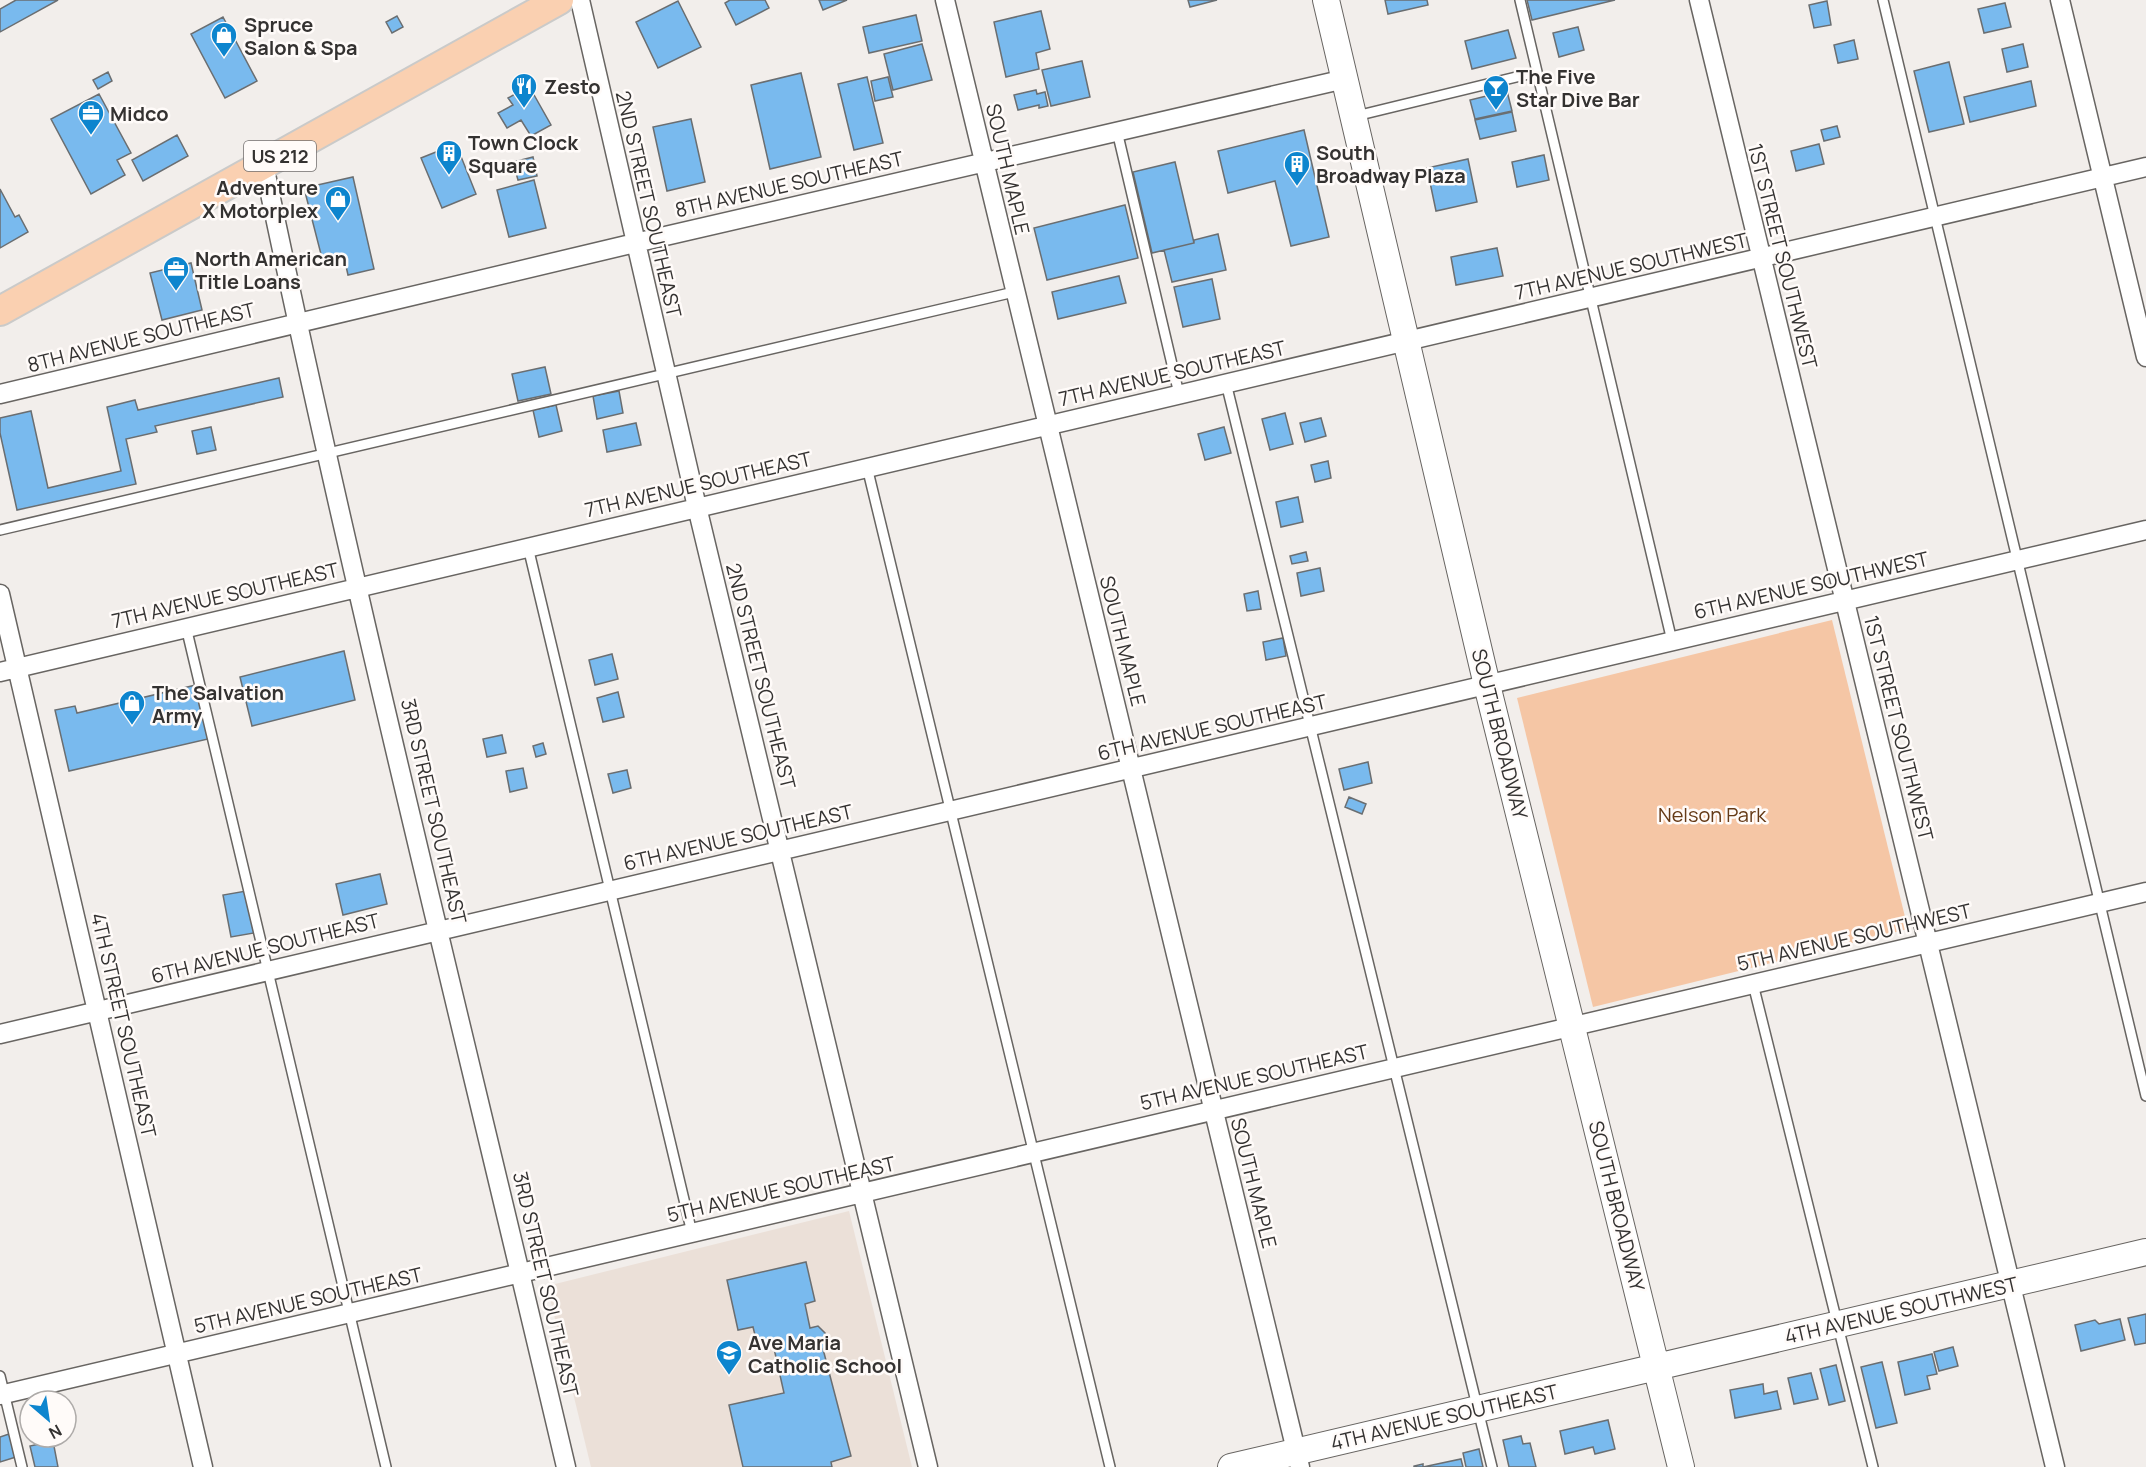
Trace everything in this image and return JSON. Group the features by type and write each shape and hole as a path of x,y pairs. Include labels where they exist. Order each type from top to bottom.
{"main road":[{"name":"US 212","path":"0,310 559,0"}],"street":[{"name":"2ND STREET SOUTHEAST","path":"580,0 697,507 928,1467"},
{"name":"SOUTH MAPLE","path":"945,0 1046,425 1299,1459"},
{"name":"SOUTH BROADWAY","path":"1326,0 1487,685 1681,1467"},
{"name":"1ST STREET SOUTHWEST","path":"1699,0 2055,1467"},
{"path":"2060,0 2145,351"},
{"name":"8TH AVENUE SOUTHEAST","path":"0,394 983,161 1345,80"},
{"name":"3RD STREET SOUTHEAST","path":"264,165 357,587 566,1467"},
{"name":"7TH AVENUE SOUTHWEST","path":"1407,341 2146,167"},
{"name":"7TH AVENUE SOUTHEAST","path":"9,670 1407,341"},
{"name":"6TH AVENUE SOUTHWEST","path":"1487,685 2146,530"},
{"name":"4TH STREET SOUTHEAST","path":"0,594 9,670 98,1012 203,1467"},
{"name":"6TH AVENUE SOUTHEAST","path":"0,1034 1487,685"},
{"name":"5TH AVENUE SOUTHWEST","path":"1573,1027 2146,892"},
{"name":"5TH AVENUE SOUTHEAST","path":"1,1388 176,1354 861,1194 1212,1109 1573,1027"},
{"name":"4TH AVENUE SOUTHWEST","path":"1657,1367 2146,1252"},
{"name":"4TH AVENUE SOUTHEAST","path":"1231,1467 1299,1459 1478,1409 1657,1367"}],"lane":[{"path":"1520,0 1672,641"},
{"path":"1882,0 2146,1096"},
{"path":"1353,117 1537,72"},
{"path":"1116,131 1179,394"},
{"path":"0,530 1014,292"},
{"path":"1226,384 1492,1467"},
{"path":"867,467 1110,1467"},
{"path":"528,547 692,1233"},
{"path":"186,627 386,1467"},
{"path":"1753,984 1873,1467"},
{"path":"1,1388 22,1467"}],"shaded area":[{"name":"Ave Maria Catholic School","path":"849,1211 912,1467 591,1467 547,1286"}],"green space":[{"name":"Nelson Park","path":"1832,620 1908,929 1593,1007 1517,698"}],"building":[{"path":"16,0 58,0 0,32 0,9"},
{"path":"730,0 765,0 769,8 736,25 725,3"},
{"path":"819,0 847,0 823,10"},
{"path":"1188,0 1217,0 1190,7"},
{"path":"1385,0 1427,0 1428,5 1388,14"},
{"path":"1527,0 1615,0 1532,20"},
{"path":"678,1 701,47 658,68 636,22"},
{"path":"1827,1 1831,25 1814,28 1809,5"},
{"path":"2005,3 2011,27 1984,33 1978,9"},
{"path":"1041,11 1050,49 1036,53 1039,69 1006,77 994,22"},
{"path":"916,15 922,41 869,53 863,27"},
{"path":"397,16 403,27 392,33 386,22"},
{"name":"Spruce Salon & Spa","path":"223,17 257,81 225,98 191,34"},
{"path":"1578,27 1584,50 1559,57 1553,33"},
{"path":"1508,30 1516,58 1472,69 1465,41"},
{"path":"1854,40 1858,59 1838,63 1834,45"},
{"path":"922,44 932,80 893,90 884,54"},
{"path":"2023,44 2028,67 2007,72 2002,49"},
{"path":"1082,61 1090,97 1051,106 1042,70"},
{"path":"1949,62 1964,124 1929,132 1914,71"},
{"path":"108,72 112,81 98,89 93,80"},
{"path":"801,73 821,157 770,169 751,85"},
{"path":"867,77 883,143 854,150 838,84"},
{"path":"888,77 893,97 875,101 871,81"},
{"path":"2031,81 2036,106 1970,122 1964,97"},
{"name":"Zesto","path":"529,86 551,125 531,136 521,120 507,128 498,113 513,105 508,98"},
{"path":"1036,90 1037,94 1045,92 1048,106 1039,108 1039,105 1018,110 1014,95"},
{"path":"1507,91 1512,111 1475,119 1470,100"},
{"name":"Midco","path":"99,94 131,153 117,160 125,175 91,194 51,119"},
{"path":"1512,112 1516,131 1480,139 1475,120"},
{"path":"691,119 705,182 667,191 653,127"},
{"path":"1837,126 1840,137 1824,141 1821,130"},
{"name":"South Broadway Plaza","path":"1304,130 1329,237 1291,246 1275,181 1228,193 1218,151"},
{"path":"177,135 188,156 143,181 132,160"},
{"name":"Town Clock Square","path":"456,144 476,194 442,208 421,158"},
{"path":"1819,144 1824,164 1796,171 1791,151"},
{"path":"1544,155 1549,180 1517,187 1512,162"},
{"path":"533,157 537,176 518,180 513,162"},
{"path":"1468,159 1477,202 1436,211 1427,168"},
{"path":"1175,162 1194,243 1152,253 1133,172"},
{"name":"Adventure X Motorplex","path":"353,177 374,269 348,275 344,257 323,262 304,188"},
{"path":"534,180 546,228 509,237 497,190"},
{"path":"0,189 15,217 19,215 28,232 0,248"},
{"path":"1125,205 1138,258 1047,280 1034,228"},
{"path":"1218,234 1226,270 1172,282 1164,250 1194,243 1194,240"},
{"path":"1497,248 1503,276 1456,285 1451,257"},
{"name":"North American Title Loans","path":"191,263 202,310 162,320 150,273"},
{"path":"1119,276 1126,303 1058,319 1052,292"},
{"path":"1212,279 1220,319 1183,327 1174,287"},
{"path":"545,367 551,394 518,401 512,374"},
{"path":"279,378 283,397 155,426 157,432 126,439 136,484 17,510 0,433 0,418 31,411 48,488 121,471 107,407 135,400 138,410"},
{"path":"619,391 623,413 597,419 593,396"},
{"path":"556,405 562,431 539,437 533,410"},
{"path":"1285,413 1293,444 1270,450 1262,419"},
{"path":"1321,418 1326,436 1305,442 1300,423"},
{"path":"636,423 641,445 607,452 603,430"},
{"path":"211,427 216,450 197,454 192,431"},
{"path":"1224,427 1231,453 1205,460 1198,434"},
{"path":"1328,461 1331,478 1315,482 1311,465"},
{"path":"1298,497 1303,522 1281,527 1276,502"},
{"path":"1306,552 1308,561 1292,564 1290,556"},
{"path":"1320,568 1324,591 1301,596 1297,573"},
{"path":"1258,591 1261,609 1247,611 1244,594"},
{"path":"1283,638 1286,656 1266,660 1263,642"},
{"path":"344,651 355,700 252,726 240,677"},
{"path":"612,654 618,679 595,685 589,660"},
{"name":"The Salvation Army","path":"196,685 208,739 69,771 55,710 75,706 77,713"},
{"path":"618,692 624,717 603,722 597,698"},
{"path":"502,735 506,753 487,757 483,739"},
{"path":"543,743 546,754 536,757 533,746"},
{"path":"1368,762 1372,783 1344,790 1339,769"},
{"path":"523,768 527,788 510,792 506,771"},
{"path":"627,770 631,788 613,793 608,774"},
{"path":"1349,797 1366,804 1362,814 1345,807"},
{"path":"380,874 387,904 343,915 336,884"},
{"path":"246,891 254,933 231,937 223,895"},
{"path":"806,1262 815,1301 805,1304 810,1328 818,1326 825,1333 828,1341 823,1349 851,1456 831,1462 832,1467 743,1467 729,1405 784,1393 773,1344 758,1347 753,1327 738,1330 727,1280"},
{"path":"2146,1314 2146,1343 2135,1345 2128,1318"},
{"path":"2120,1319 2125,1340 2081,1351 2075,1325 2095,1320 2099,1324"},
{"path":"1953,1347 1958,1366 1939,1371 1934,1352"},
{"path":"1932,1354 1937,1374 1927,1376 1930,1389 1905,1395 1898,1362"},
{"path":"1882,1362 1897,1423 1876,1428 1861,1367"},
{"path":"1836,1365 1845,1401 1829,1405 1820,1369"},
{"path":"1811,1373 1818,1399 1794,1404 1788,1378"},
{"path":"1763,1384 1764,1394 1777,1391 1781,1409 1735,1418 1730,1390"},
{"path":"1608,1420 1615,1449 1595,1454 1593,1447 1565,1454 1560,1431"},
{"path":"9,1434 16,1457 0,1462 0,1437"},
{"path":"1521,1436 1523,1444 1530,1443 1536,1467 1509,1467 1503,1440"},
{"path":"31,1449 55,1449 58,1467 35,1467"},
{"path":"1479,1449 1483,1467 1466,1467 1463,1453"},
{"path":"1461,1459 1463,1467 1423,1467"}],"place":[{"name":"Spruce Salon & Spa","path":"224,58"},
{"name":"Zesto","path":"524,109"},
{"name":"The Five Star Dive Bar","path":"1496,111"},
{"name":"Midco","path":"91,136"},
{"name":"Town Clock Square","path":"449,176"},
{"name":"South Broadway Plaza","path":"1297,187"},
{"name":"Adventure X Motorplex","path":"338,222"},
{"name":"North American Title Loans","path":"176,292"},
{"name":"The Salvation Army","path":"132,726"},
{"name":"Ave Maria Catholic School","path":"729,1376"}]}
